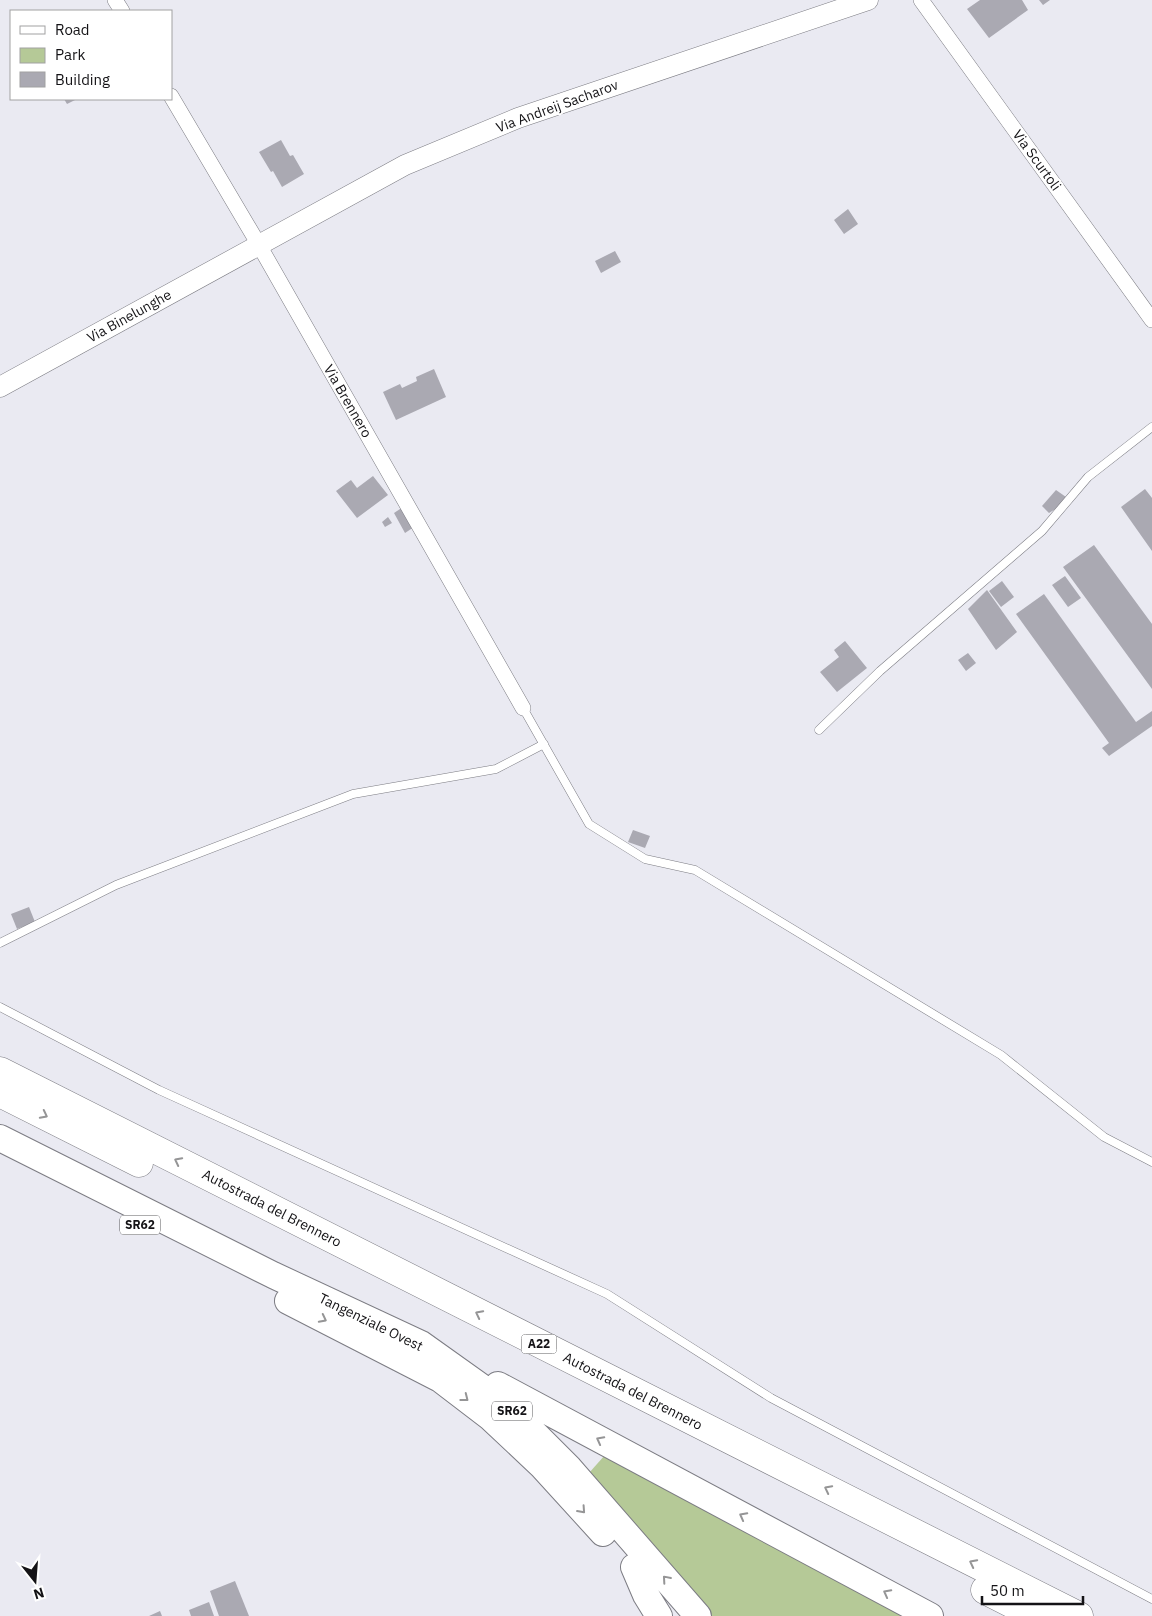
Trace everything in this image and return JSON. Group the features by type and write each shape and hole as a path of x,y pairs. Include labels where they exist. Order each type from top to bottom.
{"highway":[{"name":"Autostrada del Brennero","path":"0,1071 1079,1616"},
{"name":"Autostrada del Brennero","path":"0,1093 1036,1616"},
{"name":"Tangenziale Ovest","path":"0,1138 273,1275 421,1344 505,1404 569,1468 698,1616"},
{"name":"Tangenziale Ovest","path":"0,1154 440,1379 491,1418 542,1466 634,1567 674,1616"},
{"path":"421,1344 930,1616"},
{"path":"634,1567 646,1595 659,1616"}],"street":[{"name":"Via Andreij Sacharov","path":"259,245 405,166 518,118 868,0"},
{"name":"Via Scurtoli","path":"921,0 1152,320"},
{"name":"Via Brennero","path":"172,98 259,245 523,708"},
{"name":"Via Binelunghe","path":"0,387 259,245"}],"lane":[{"path":"819,730 880,671 1042,531 1088,477 1152,428"},
{"path":"523,708 589,824 645,858 695,870 1001,1055 1104,1137 1152,1162"},
{"path":"0,942 116,885 353,794 496,769 544,744"},
{"path":"0,1007 160,1090 607,1294 771,1398 1152,1599"}],"green space":[{"path":"605,1455 909,1616 709,1616 589,1473"}],"building":[{"path":"980,0 1022,0 1028,10 989,38 967,9"},
{"path":"1039,0 1050,0 1043,5"},
{"path":"65,100 75,100 67,104"},
{"path":"281,140 290,156 293,155 304,174 282,187 259,152"},
{"path":"848,209 858,224 844,234 834,220"},
{"path":"615,251 621,262 601,273 595,261"},
{"path":"434,369 446,397 396,420 383,392 400,384 402,388 417,381 416,377"},
{"path":"373,476 388,495 357,518 336,491 351,480 357,488"},
{"path":"1145,489 1152,498 1152,551 1121,507"},
{"path":"1056,490 1066,497 1057,508 1049,513 1042,506"},
{"path":"403,507 414,527 405,533 394,513"},
{"path":"388,517 392,523 385,527 382,522"},
{"path":"1094,545 1152,624 1152,689 1063,567"},
{"path":"1065,576 1081,598 1068,607 1052,585"},
{"path":"1002,581 1014,597 1001,607 989,591"},
{"path":"987,590 1017,632 996,650 968,609"},
{"path":"1044,594 1136,722 1152,711 1152,726 1109,756 1102,748 1109,743 1016,614"},
{"path":"845,641 867,668 837,692 820,672 839,657 834,650"},
{"path":"968,653 976,663 966,671 958,660"},
{"path":"633,830 650,836 645,848 628,842"},
{"path":"29,907 35,922 17,929 11,914"},
{"path":"235,1581 249,1616 219,1616 210,1591"},
{"path":"209,1602 214,1616 191,1616 189,1610"},
{"path":"160,1611 162,1616 149,1616"}]}
